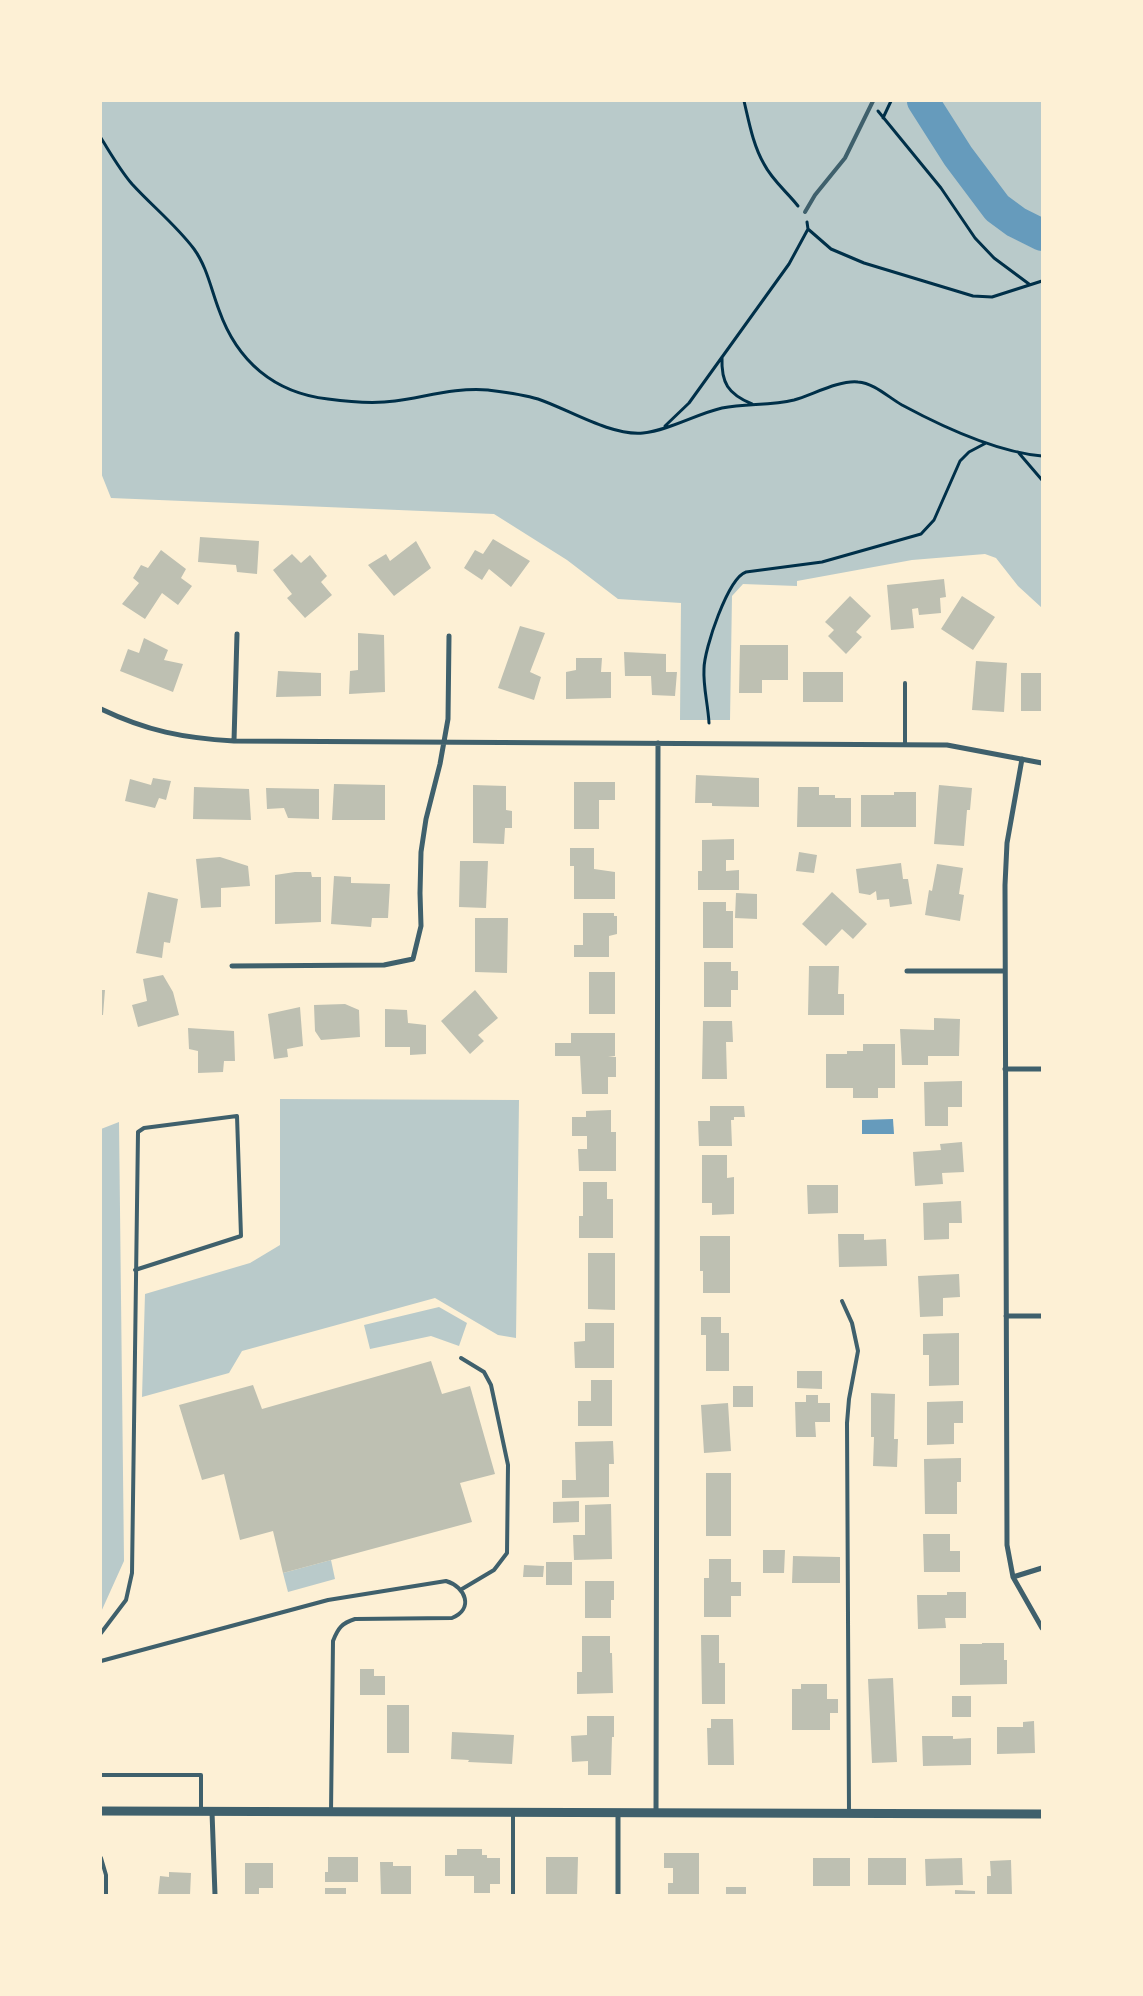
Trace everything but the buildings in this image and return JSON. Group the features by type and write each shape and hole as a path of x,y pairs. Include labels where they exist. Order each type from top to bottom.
{"street":[{"path":"234,741 236,634"},
{"path":"232,966 384,966 413,959 421,926 421,852 426,819 440,764 448,719 449,636"},
{"path":"101,709 124,720 158,731 194,739 234,741 947,745 1042,763"},
{"path":"656,1812 658,743"},
{"path":"1022,759 1007,843 1004,885 1008,1545 1013,1577 1042,1628"},
{"path":"907,971 1005,971"},
{"path":"1005,1069 1042,1069"},
{"path":"1006,1316 1042,1316"},
{"path":"1013,1577 1042,1568"},
{"path":"101,1811 1042,1814"},
{"path":"212,1812 216,1895"},
{"path":"618,1812 618,1895"}],"lane":[{"path":"805,212 815,195 844,158 873,103"},
{"path":"905,683 905,744"},
{"path":"101,1633 126,1600 132,1573 135,1270 138,1132 144,1128 237,1116 241,1236 135,1270"},
{"path":"842,1301 852,1323 858,1351 849,1399 847,1424 849,1813"},
{"path":"461,1358 484,1372 491,1385 508,1465 507,1553 494,1570 462,1590"},
{"path":"101,1660 328,1600 446,1581 453,1584 462,1590 466,1598 464,1608 459,1615 452,1618 356,1619 344,1622 337,1630 333,1641 330,1812"},
{"path":"101,1775 201,1775 201,1812"},
{"path":"513,1895 514,1812"},
{"path":"101,1858 106,1875 106,1895"}],"path":[{"path":"663,428 685,407 790,264 808,229 805,212 776,182 764,165 754,141 744,101"},
{"path":"883,118 891,101"},
{"path":"873,103 883,118 941,188 975,238 994,258 1030,284"},
{"path":"101,138 120,169 134,186 196,252 205,269 219,310 233,342 249,363 272,380 312,396 326,399 372,402 487,390 536,398 606,426 626,431 644,432 663,428 709,411 727,407 780,403 844,384 862,382 944,426 987,443 1018,452 1042,456"},
{"path":"808,229 831,249 864,263 974,296 992,297 1042,281"},
{"path":"722,356 723,374 729,389 734,395 754,405"},
{"path":"709,722 704,679 705,656 712,632 736,580 746,572 822,562 921,534 934,520 960,461 969,452 987,443"},
{"path":"1018,452 1042,480"}],"shaded area":[{"path":"101,101 1042,101 1042,608 1018,586 996,558 985,554 912,560 797,581 797,586 743,584 732,596 730,720 680,720 681,603 618,599 567,560 494,514 111,498 101,473"},
{"path":"280,1099 519,1100 516,1338 498,1335 435,1298 242,1351 229,1373 142,1397 145,1294 250,1263 280,1245"},
{"path":"119,1122 124,1561 101,1612 101,1129"},
{"path":"439,1307 467,1323 459,1346 431,1336 370,1349 364,1325"},
{"path":"331,1560 335,1579 288,1592 283,1573"}],"water":[{"path":"893,1119 894,1134 862,1134 862,1120"}],"waterway":[{"path":"923,101 958,156 997,208 1016,222 1042,235"}]}
